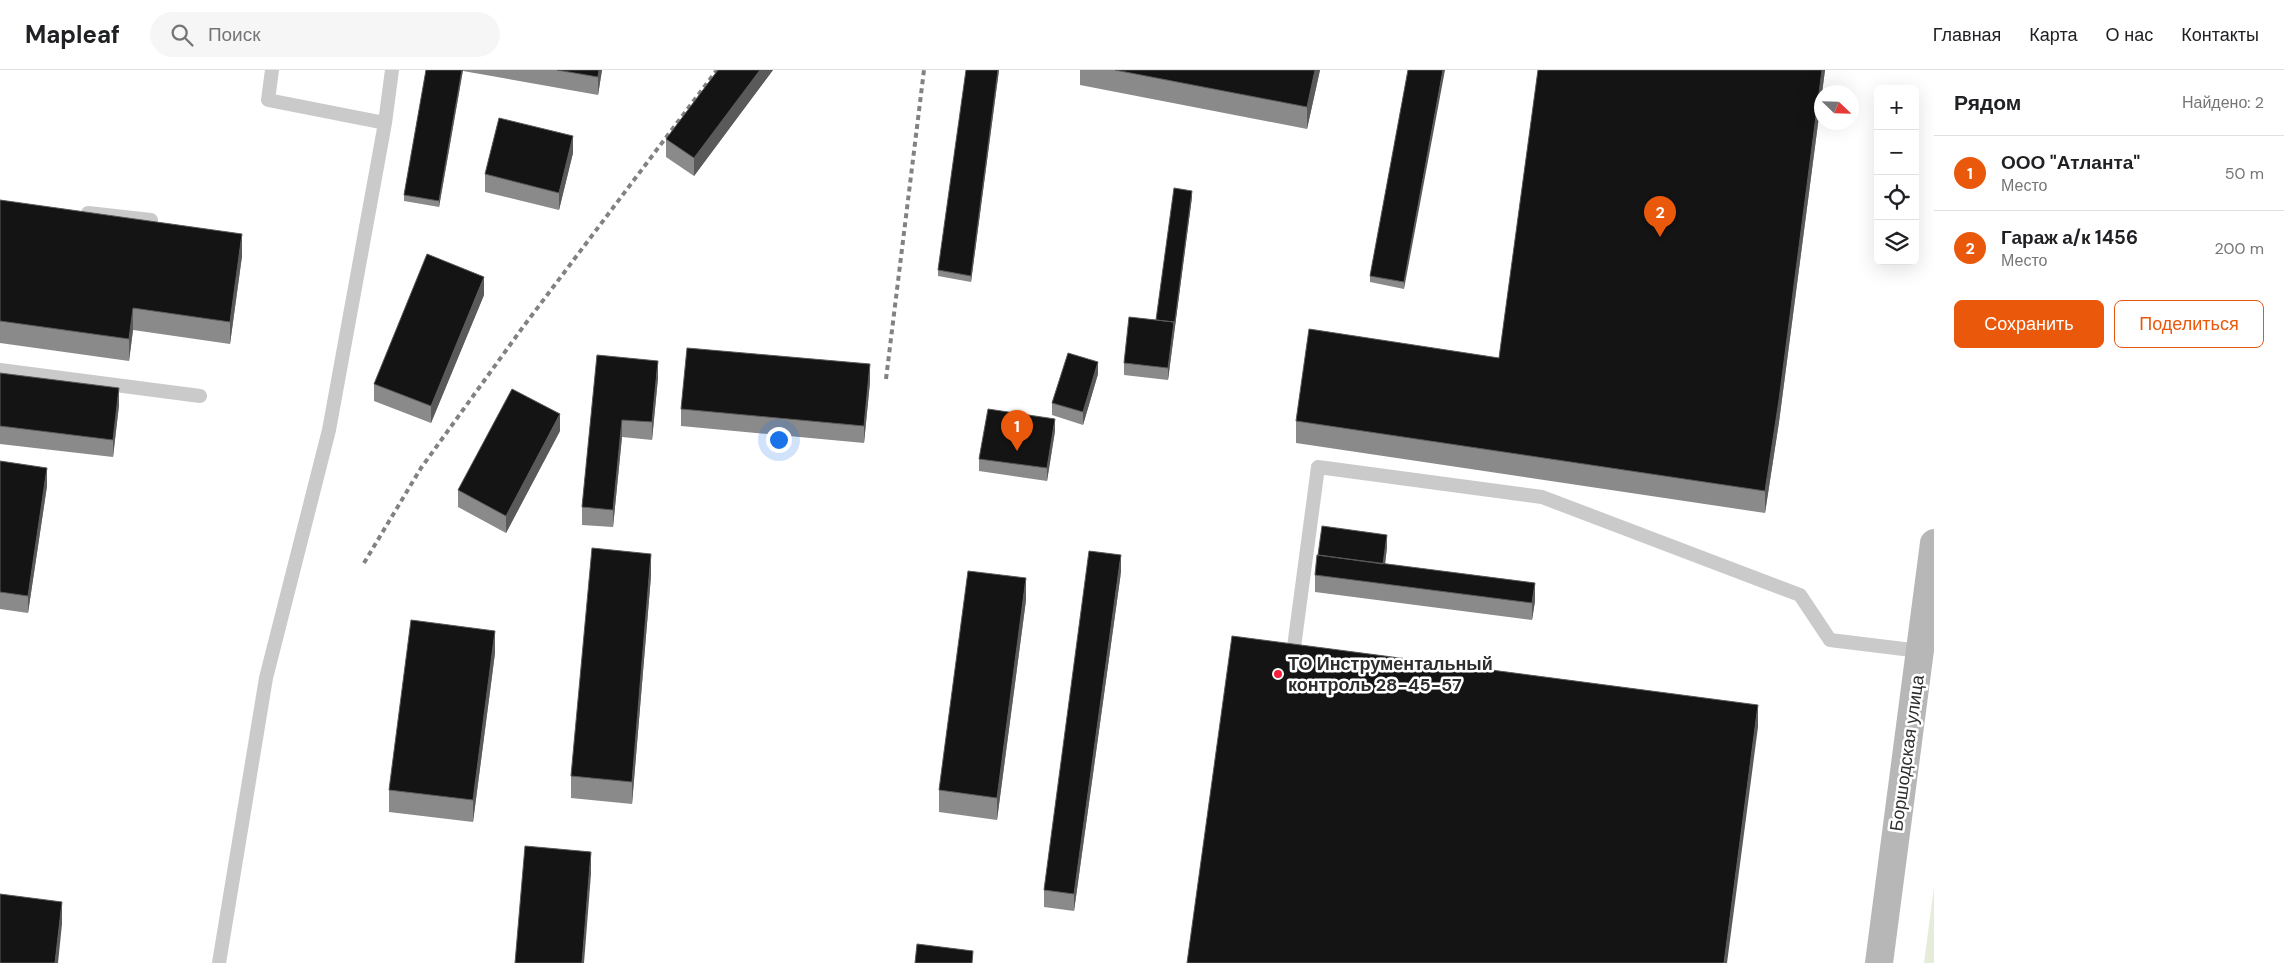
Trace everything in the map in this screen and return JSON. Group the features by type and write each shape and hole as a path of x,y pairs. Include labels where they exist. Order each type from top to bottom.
{"street":[{"name":"Боршодская улица","path":"1879,963 1934,543"}],"lane":[{"path":"272,70 268,100 385,123"},
{"path":"219,963 266,678 329,430 385,123 392,70"},
{"path":"76,212 151,220"},
{"path":"0,370 200,396"},
{"path":"1292,666 1318,467 1542,497 1800,595 1830,640 1920,651"}],"green space":[{"path":"1934,887 1934,963 1924,963"}],"building":[{"path":"426,70 462,70 439,201 404,195"},
{"path":"557,70 599,70 598,77"},
{"path":"718,70 760,70 694,158 666,139"},
{"path":"966,70 998,70 971,276 938,270"},
{"path":"1115,70 1315,70 1307,107"},
{"path":"1408,70 1443,70 1404,282 1370,276"},
{"path":"1538,70 1822,70 1820,85 1814,85 1814,130 1779,400 1765,491 1296,421 1309,329 1499,358"},
{"path":"499,118 573,136 559,193 485,174"},
{"path":"1174,188 1192,191 1174,328 1174,322 1156,320"},
{"path":"0,200 242,234 230,322 133,308 129,339 0,321"},
{"path":"427,254 484,277 431,406 374,384"},
{"path":"1129,317 1174,322 1168,368 1124,363"},
{"path":"687,348 870,364 864,426 681,409"},
{"path":"1068,353 1098,362 1083,412 1052,403"},
{"path":"597,355 658,361 652,422 622,420 613,510 582,507"},
{"path":"0,373 119,388 113,440 0,426"},
{"path":"512,389 560,414 506,516 458,490"},
{"path":"988,409 1055,419 1047,468 979,459"},
{"path":"0,461 47,468 28,596 0,592"},
{"path":"1322,526 1387,535 1383,564 1318,555"},
{"path":"592,548 651,554 632,782 571,776"},
{"path":"1089,551 1121,555 1074,894 1044,890"},
{"path":"1317,555 1535,583 1532,603 1315,575"},
{"path":"968,571 1026,578 997,798 939,790"},
{"path":"411,620 495,631 473,800 389,790"},
{"path":"1232,636 1758,705 1724,963 1187,963"},
{"path":"525,846 591,852 582,963 515,963"},
{"path":"0,894 62,902 55,963 0,963"},
{"path":"917,944 973,951 972,963 915,963"}],"railway":[{"path":"364,563 421,468 523,327 717,70"},
{"path":"886,379 924,70"}],"place":[{"name":"Гараж а/к 1456","path":"1660,237"},
{"name":"ООО \"Атланта\"","path":"1017,451"},
{"name":"ТО Инструментальный контроль 28-45-57","path":"1278,674"}]}
